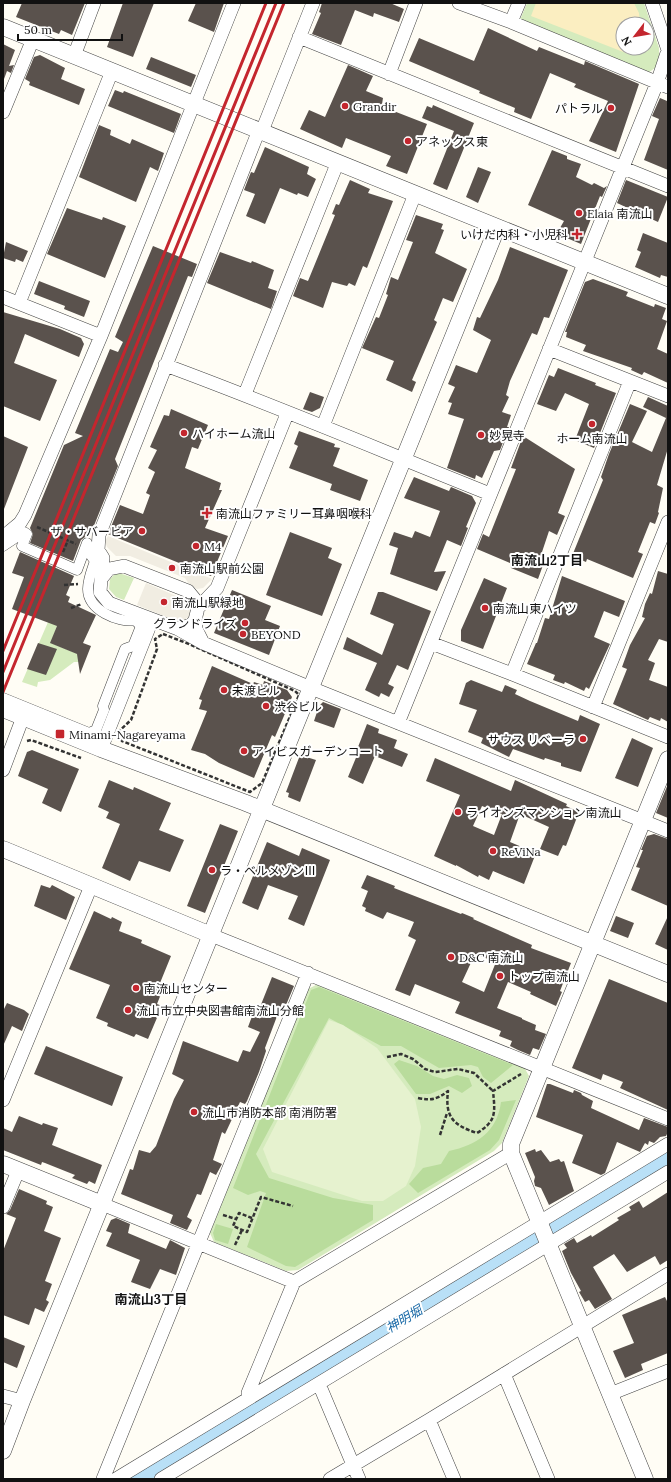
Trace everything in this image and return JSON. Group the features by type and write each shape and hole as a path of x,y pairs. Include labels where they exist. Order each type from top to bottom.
{"street":[{"path":"74,56 94,3"},
{"path":"3,537 20,523 25,515 101,336 234,3"},
{"path":"217,588 197,593 188,591 103,558 98,550 98,535 260,131 314,3"},
{"path":"389,74 416,3"},
{"path":"459,3 511,22 663,85"},
{"path":"511,22 519,3"},
{"path":"398,723 622,168 663,85 668,50 652,3"},
{"path":"3,27 260,131 337,164 668,296"},
{"path":"299,37 668,186"},
{"path":"3,112 33,39"},
{"path":"20,303 112,71"},
{"path":"244,394 337,164"},
{"path":"323,426 415,194"},
{"path":"3,1451 497,228"},
{"path":"3,297 101,336"},
{"path":"549,349 668,396"},
{"path":"165,365 244,394 287,414 323,426 490,494"},
{"path":"512,674 630,381"},
{"path":"178,629 191,625 197,614 217,588 287,414"},
{"path":"594,707 668,522"},
{"path":"3,532 20,523"},
{"path":"3,546 24,532 27,534 22,546 77,570 87,543 90,554 95,561 90,574 88,589 96,606 102,612 126,622 136,620 141,626 133,646 125,649 102,706 104,710 96,730 93,732 89,732 3,698"},
{"path":"103,558 100,592 109,603 178,629 203,643 312,688 668,831"},
{"path":"101,579 109,569 124,566"},
{"path":"188,591 197,602 196,628 203,643"},
{"path":"101,749 152,620"},
{"path":"431,643 512,674 668,738"},
{"path":"3,709 101,749 262,810 668,974"},
{"path":"3,770 23,717"},
{"path":"645,1479 581,1327 511,1153 511,1144 668,759"},
{"path":"3,849 211,935 668,1119"},
{"path":"3,1100 91,886"},
{"path":"103,1479 308,973"},
{"path":"161,1479 319,1384 544,1233 668,1144"},
{"path":"250,1397 248,1394 294,1282 511,1153"},
{"path":"3,1164 294,1282"},
{"path":"3,1208 18,1171"},
{"path":"116,1479 250,1397 544,1233 668,1172"},
{"path":"330,1479 668,1274"},
{"path":"610,1394 668,1371"},
{"path":"504,1374 548,1479"},
{"path":"319,1384 359,1479"},
{"path":"3,1396 22,1401"},
{"path":"429,1420 454,1479"}],"path":[{"path":"33,532 36,526 80,546"},
{"path":"154,639 158,649 132,720 117,732 122,741 250,792 262,783 299,695 295,690"},
{"path":"21,743 31,740 82,759"},
{"path":"387,1057 401,1054 413,1059 425,1069 435,1072 458,1069 474,1073 493,1090 495,1114 487,1127 477,1133 461,1128 448,1112 446,1105 448,1090 439,1098 429,1100 418,1098"},
{"path":"493,1090 523,1073 542,1067"},
{"path":"440,1135 448,1112"},
{"path":"252,1218 238,1213 233,1226 247,1232 261,1197 293,1206"},
{"path":"224,1215 236,1219"},
{"path":"237,1241 242,1230"}],"green space":[{"path":"527,3 644,3 648,16 615,16 615,56 655,56 655,36 659,48 659,65 648,73 520,20"},
{"path":"115,574 122,574 134,578 124,600 116,597 109,589 110,579"},
{"path":"55,606 63,609 51,643 78,654 79,662 74,662 50,680 38,682 37,687 22,682"},
{"path":"318,984 524,1067 529,1076 502,1143 494,1151 298,1270 286,1271 214,1242 210,1233 308,989"},
{"path":"319,987 513,1065 491,1083 483,1077 478,1067 471,1065 439,1068 401,1046 381,1046 329,1018 256,1154 269,1178 333,1198 373,1205 373,1220 295,1267 286,1266 247,1247 266,1193 260,1191 248,1195 233,1188 311,990"},
{"path":"329,1020 343,1025 377,1048 415,1099 421,1127 415,1166 406,1186 383,1201 362,1201 272,1172 263,1149"},
{"path":"399,1060 417,1066 433,1076 444,1079 457,1075 469,1078 472,1086 462,1093 449,1086 430,1094 416,1094 394,1064"},
{"path":"516,1100 499,1140 490,1150 418,1193 409,1184 423,1168 441,1164 449,1151 468,1145 484,1136 495,1121 501,1102"},
{"path":"216,1224 233,1229 228,1244 215,1240 213,1233"}],"sand":[{"path":"536,3 634,3 639,16 615,16 615,49 531,16"}],"shaded area":[{"name":"南流山駅前公園","path":"108,536 212,579 203,588 197,589 189,584 185,578 130,556 116,556 107,547 105,541"},
{"name":"南流山駅緑地","path":"146,583 188,601 192,606 190,616 184,620 176,621 137,605"}],"building":[{"path":"22,3 85,3 72,35 61,30 59,34 16,17"},
{"path":"123,3 154,3 133,57 107,47"},
{"path":"196,3 224,3 214,32 188,21"},
{"path":"322,3 390,3 404,9 399,22 374,13 373,17 355,10 341,45 312,34 321,13 319,12"},
{"path":"488,28 537,51 539,47 584,65 585,61 639,84 616,152 589,141 608,101 574,87 576,84 550,73 531,119 514,112 515,108 479,93 480,91 409,61 419,38 474,61"},
{"path":"3,44 15,50 9,66 14,65 11,73 7,71 4,79 3,79"},
{"path":"40,55 65,68 61,79 85,89 79,105 29,85 30,82 25,79 34,57"},
{"path":"151,57 196,75 191,87 146,69"},
{"path":"348,65 373,76 366,91 383,98 382,104 392,108 391,110 427,124 407,174 386,166 391,156 346,138 342,148 300,129 309,110 325,117"},
{"path":"115,90 123,93 124,91 181,114 174,133 108,106"},
{"path":"660,98 667,101 668,99 668,170 644,160 659,119 652,116"},
{"path":"433,105 474,123 447,190 433,184 454,131 422,118 427,106 432,108"},
{"path":"99,125 111,130 110,135 130,144 132,139 164,153 158,171 150,167 136,202 79,177"},
{"path":"265,147 309,167 307,174 316,179 308,197 298,193 297,195 280,188 265,224 246,216 255,194 244,190 251,172 254,173"},
{"path":"552,150 567,156 567,159 581,164 576,177 592,185 594,183 604,188 607,186 602,197 600,196 581,244 562,236 565,231 560,228 564,221 528,205"},
{"path":"478,167 491,172 478,203 466,197"},
{"path":"350,180 370,189 368,193 393,201 367,268 363,266 355,286 349,283 347,286 332,282 323,308 293,296 300,278 308,281 335,215 332,214 336,204 339,205"},
{"path":"626,180 668,197 658,222 617,203"},
{"path":"67,208 102,220 103,217 126,226 105,278 47,254"},
{"path":"416,215 443,224 441,229 444,230 435,253 467,269 453,302 443,298 434,320 437,322 412,380 416,382 412,392 386,380 394,361 362,348 376,317 379,318 388,295 386,294 391,277 398,280 413,242 406,240"},
{"path":"643,233 668,243 668,277 661,275 660,278 635,267 641,252 637,250"},
{"path":"6,242 28,251 23,262 16,259 15,262 3,258"},
{"path":"153,246 197,264 192,277 188,276 115,459 118,466 93,528 89,537 85,537 81,540 73,561 30,543 33,534 30,528 64,445 83,436 75,433 110,349 118,352 123,342 115,337"},
{"path":"510,247 568,270 549,318 544,317 537,335 532,333 510,381 506,395 509,397 502,412 511,415 507,427 509,427 500,450 494,451 482,478 476,475 475,479 447,468 464,419 448,414 452,403 448,402 455,387 448,384 456,365 477,373 491,340 473,330 477,317 480,318 498,280"},
{"path":"220,252 251,263 252,261 274,270 268,288 277,291 271,309 207,283"},
{"path":"593,279 628,292 626,296 654,307 655,304 666,308 662,319 667,321 657,349 668,354 668,383 644,372 642,375 631,370 632,368 583,351 586,345 566,337 567,332 565,332 585,282"},
{"path":"39,281 90,301 84,317 64,309 65,306 34,294"},
{"path":"3,312 60,329 81,338 84,344 79,357 25,334 14,363 57,380 40,421 3,406"},
{"name":"ホーム南流山","path":"558,368 596,383 595,385 616,393 594,448 575,440 589,404 565,393 556,411 537,404 549,375 554,377"},
{"path":"310,392 324,397 320,408 312,412 303,409"},
{"path":"648,397 668,406 668,448 657,485 663,488 659,513 655,524 650,522 638,552 643,554 633,578 587,559 586,562 572,556 603,480 601,477 609,454 630,404 647,411 632,442 652,452 666,418 643,407"},
{"path":"171,409 208,425 198,449 192,447 185,468 221,483 219,490 222,490 205,528 228,536 211,576 108,534 120,505 143,514 150,495 146,493 155,472 148,468 157,450 150,447 164,415 169,416"},
{"path":"299,431 335,444 334,447 340,448 333,466 368,480 360,501 330,490 332,484 289,468 298,446 294,444"},
{"path":"3,436 28,447 4,509 3,509"},
{"path":"523,436 575,469 558,513 565,516 557,535 549,531 541,555 546,557 538,579 511,568 510,563 477,549 483,534 489,537 516,469 511,468"},
{"path":"414,477 449,491 451,487 472,496 476,503 466,527 468,528 461,546 447,540 434,572 446,571 437,591 390,574 398,548 389,545 394,532 412,538 415,531 430,537 440,511 404,498"},
{"path":"290,532 332,548 328,558 342,564 322,616 266,595"},
{"path":"20,552 74,576 66,595 70,597 68,602 96,615 83,643 91,646 80,674 77,654 50,643 57,626 12,609 24,577 12,573"},
{"path":"658,571 668,574 668,642 659,639 648,660 655,663 649,680 668,687 668,722 661,718 660,721 650,717 648,720 613,704 627,669 622,667 630,645 645,618 642,617 645,604 650,593 652,594"},
{"path":"562,576 625,601 619,617 604,611 594,637 610,644 589,689 586,687 584,691 565,682 564,684 553,680 555,675 527,664 537,643 545,618 549,619"},
{"name":"南流山東ハイツ","path":"484,578 507,588 483,649 461,641 461,630"},
{"name":"グランドライズ","path":"232,590 271,606 265,620 280,626 269,655 214,633"},
{"path":"378,592 383,592 431,611 408,670 397,665 388,684 394,687 389,697 381,693 379,697 365,690 377,663 343,649 347,637 382,655 394,624 370,614"},
{"path":"38,643 57,649 46,675 27,669"},
{"path":"212,666 253,684 254,682 263,685 264,681 287,690 292,697 275,737 272,735 254,778 219,763 205,754 191,750 207,711 199,709 202,700 199,699"},
{"path":"471,680 502,692 505,685 517,690 515,694 578,721 580,715 600,724 581,772 561,766 561,763 545,758 544,760 513,749 509,757 481,743 483,738 468,732 477,710 459,704 466,683"},
{"path":"323,702 341,709 334,728 314,721 319,706"},
{"path":"367,724 379,729 378,733 397,740 394,748 408,754 402,767 375,756 363,784 348,777 360,748 358,747"},
{"path":"632,738 653,748 638,787 615,778"},
{"path":"32,750 79,769 61,812 42,803 48,789 18,776 27,752"},
{"path":"300,755 316,760 300,802 288,797 289,793 286,792"},
{"path":"435,758 511,791 515,780 567,804 566,806 579,812 566,846 563,845 558,856 540,849 549,827 520,814 510,842 536,853 524,884 493,871 489,880 479,875 478,877 456,865 434,856 460,795 426,781","holes":["482,806 502,814 494,835 473,826"]},
{"path":"109,780 133,790 134,787 171,803 159,830 184,840 170,872 139,861 130,881 102,868 120,824 106,818 109,812 98,807"},
{"path":"668,784 668,818 656,813"},
{"name":"ラ・ベルメゾンⅢ","path":"220,824 238,831 205,913 187,906"},
{"path":"654,834 668,839 668,906 631,890 640,868 636,867 643,850 641,850 647,836"},
{"path":"267,842 299,856 302,848 330,860 304,926 288,919 298,896 268,885 258,910 242,903"},
{"path":"367,875 395,886 394,888 474,918 473,919 532,945 531,948 571,963 556,1006 530,994 531,992 508,982 497,1008 536,1025 535,1030 546,1034 539,1050 533,1048 530,1055 518,1050 510,1046 512,1041 499,1036 501,1031 455,1013 460,1002 415,984 410,996 395,990 416,940 408,936 414,922 387,912 383,919 365,911 366,908 362,906 368,891 361,888","holes":["475,954 496,962 484,992 462,982"]},
{"path":"41,885 50,888 52,885 75,897 66,920 34,906"},
{"name":"南流山センター","path":"94,911 111,919 112,917 122,922 119,931 142,940 141,943 171,956 160,983 165,984 157,1004 162,1006 148,1039 136,1034 134,1037 107,1026 108,1023 96,1018 110,985 69,969"},
{"path":"616,916 634,923 628,938 610,931"},
{"path":"668,916 668,950 655,944"},
{"path":"272,977 294,986 286,1005 282,1003 265,1048 266,1051 259,1072 247,1101 245,1104 240,1102 225,1134 222,1132 213,1160 222,1164 216,1175 210,1172 201,1195 197,1194 187,1217 192,1220 187,1230 170,1223 173,1215 121,1194 130,1169 133,1170 139,1150 150,1153 156,1146 174,1099 184,1080 172,1074 183,1041 238,1062 243,1050 250,1052 260,1032 248,1027 254,1011 258,1012"},
{"path":"609,979 668,1003 668,1110 620,1088 623,1082 603,1074 601,1080 572,1068"},
{"path":"7,1003 24,1010 29,1014 22,1031 12,1026 3,1046 3,1011"},
{"path":"46,1046 123,1077 112,1106 34,1074"},
{"path":"547,1084 573,1093 574,1090 581,1093 593,1101 591,1108 639,1130 644,1118 668,1127 668,1132 666,1136 660,1137 654,1143 649,1141 648,1145 645,1143 640,1152 617,1142 605,1173 601,1175 572,1163 583,1135 536,1117"},
{"path":"19,1116 42,1125 43,1123 58,1128 52,1145 102,1165 95,1184 89,1181 87,1184 72,1178 75,1175 42,1162 41,1165 3,1150 3,1128 12,1132"},
{"path":"535,1149 536,1152 541,1150 550,1162 559,1159 561,1162 564,1161 574,1191 549,1205 541,1188 535,1186 535,1177 525,1153"},
{"path":"19,1189 47,1201 46,1204 53,1207 44,1231 61,1238 45,1281 52,1284 46,1300 49,1302 44,1312 35,1308 29,1325 3,1315 3,1251 16,1218 6,1214 10,1210"},
{"path":"668,1192 668,1260 660,1265 655,1256 627,1272 614,1254 593,1267 612,1299 595,1309 589,1300 585,1302 579,1292 581,1291 571,1273 562,1251 567,1248 564,1244 574,1238 577,1243 591,1235 592,1237 619,1220 617,1218 631,1210 629,1207 639,1201 643,1208"},
{"path":"116,1218 130,1224 128,1233 166,1249 170,1240 185,1248 176,1275 160,1269 150,1289 131,1282 140,1260 106,1246 112,1233 106,1231 111,1220"},
{"path":"665,1297 668,1303 668,1353 641,1364 643,1370 625,1378 613,1351 634,1343 622,1315"},
{"path":"3,1337 25,1346 17,1368 3,1362"}],"waterway":[{"name":"神明堀","path":"139,1479 668,1159"}],"railway":[{"path":"3,651 266,3"},
{"path":"3,672 276,3"},
{"path":"3,692 284,3"}],"place":[{"name":"Grandir","path":"345,106"},
{"name":"パトラル","path":"611,108"},
{"name":"アネックス東","path":"408,141"},
{"name":"Elaia 南流山","path":"579,213"},
{"name":"いけだ内科・小児科","path":"577,234"},
{"name":"ホーム南流山","path":"592,424"},
{"name":"ハイホーム流山","path":"184,433"},
{"name":"妙晃寺","path":"481,435"},
{"name":"南流山ファミリー耳鼻咽喉科","path":"207,513"},
{"name":"ザ・サバービア","path":"142,531"},
{"name":"M4","path":"196,546"},
{"name":"南流山駅前公園","path":"172,568"},
{"name":"南流山駅緑地","path":"164,602"},
{"name":"南流山東ハイツ","path":"485,608"},
{"name":"グランドライズ","path":"245,623"},
{"name":"BEYOND","path":"243,634"},
{"name":"未渡ビル","path":"224,690"},
{"name":"渋谷ビル","path":"266,706"},
{"name":"Minami-Nagareyama","path":"60,734"},
{"name":"サウス リベーラ","path":"583,739"},
{"name":"アイビスガーデンコート","path":"244,751"},
{"name":"ライオンズマンション南流山","path":"458,812"},
{"name":"ReViNa","path":"493,851"},
{"name":"ラ・ベルメゾンⅢ","path":"212,870"},
{"name":"D&C 南流山","path":"451,957"},
{"name":"トップ南流山","path":"500,976"},
{"name":"南流山センター","path":"136,988"},
{"name":"流山市立中央図書館南流山分館","path":"128,1010"},
{"name":"流山市消防本部 南消防署","path":"194,1112"}],"district":[{"name":"南流山2丁目","path":"547,560"},
{"name":"南流山3丁目","path":"151,1299"}]}
